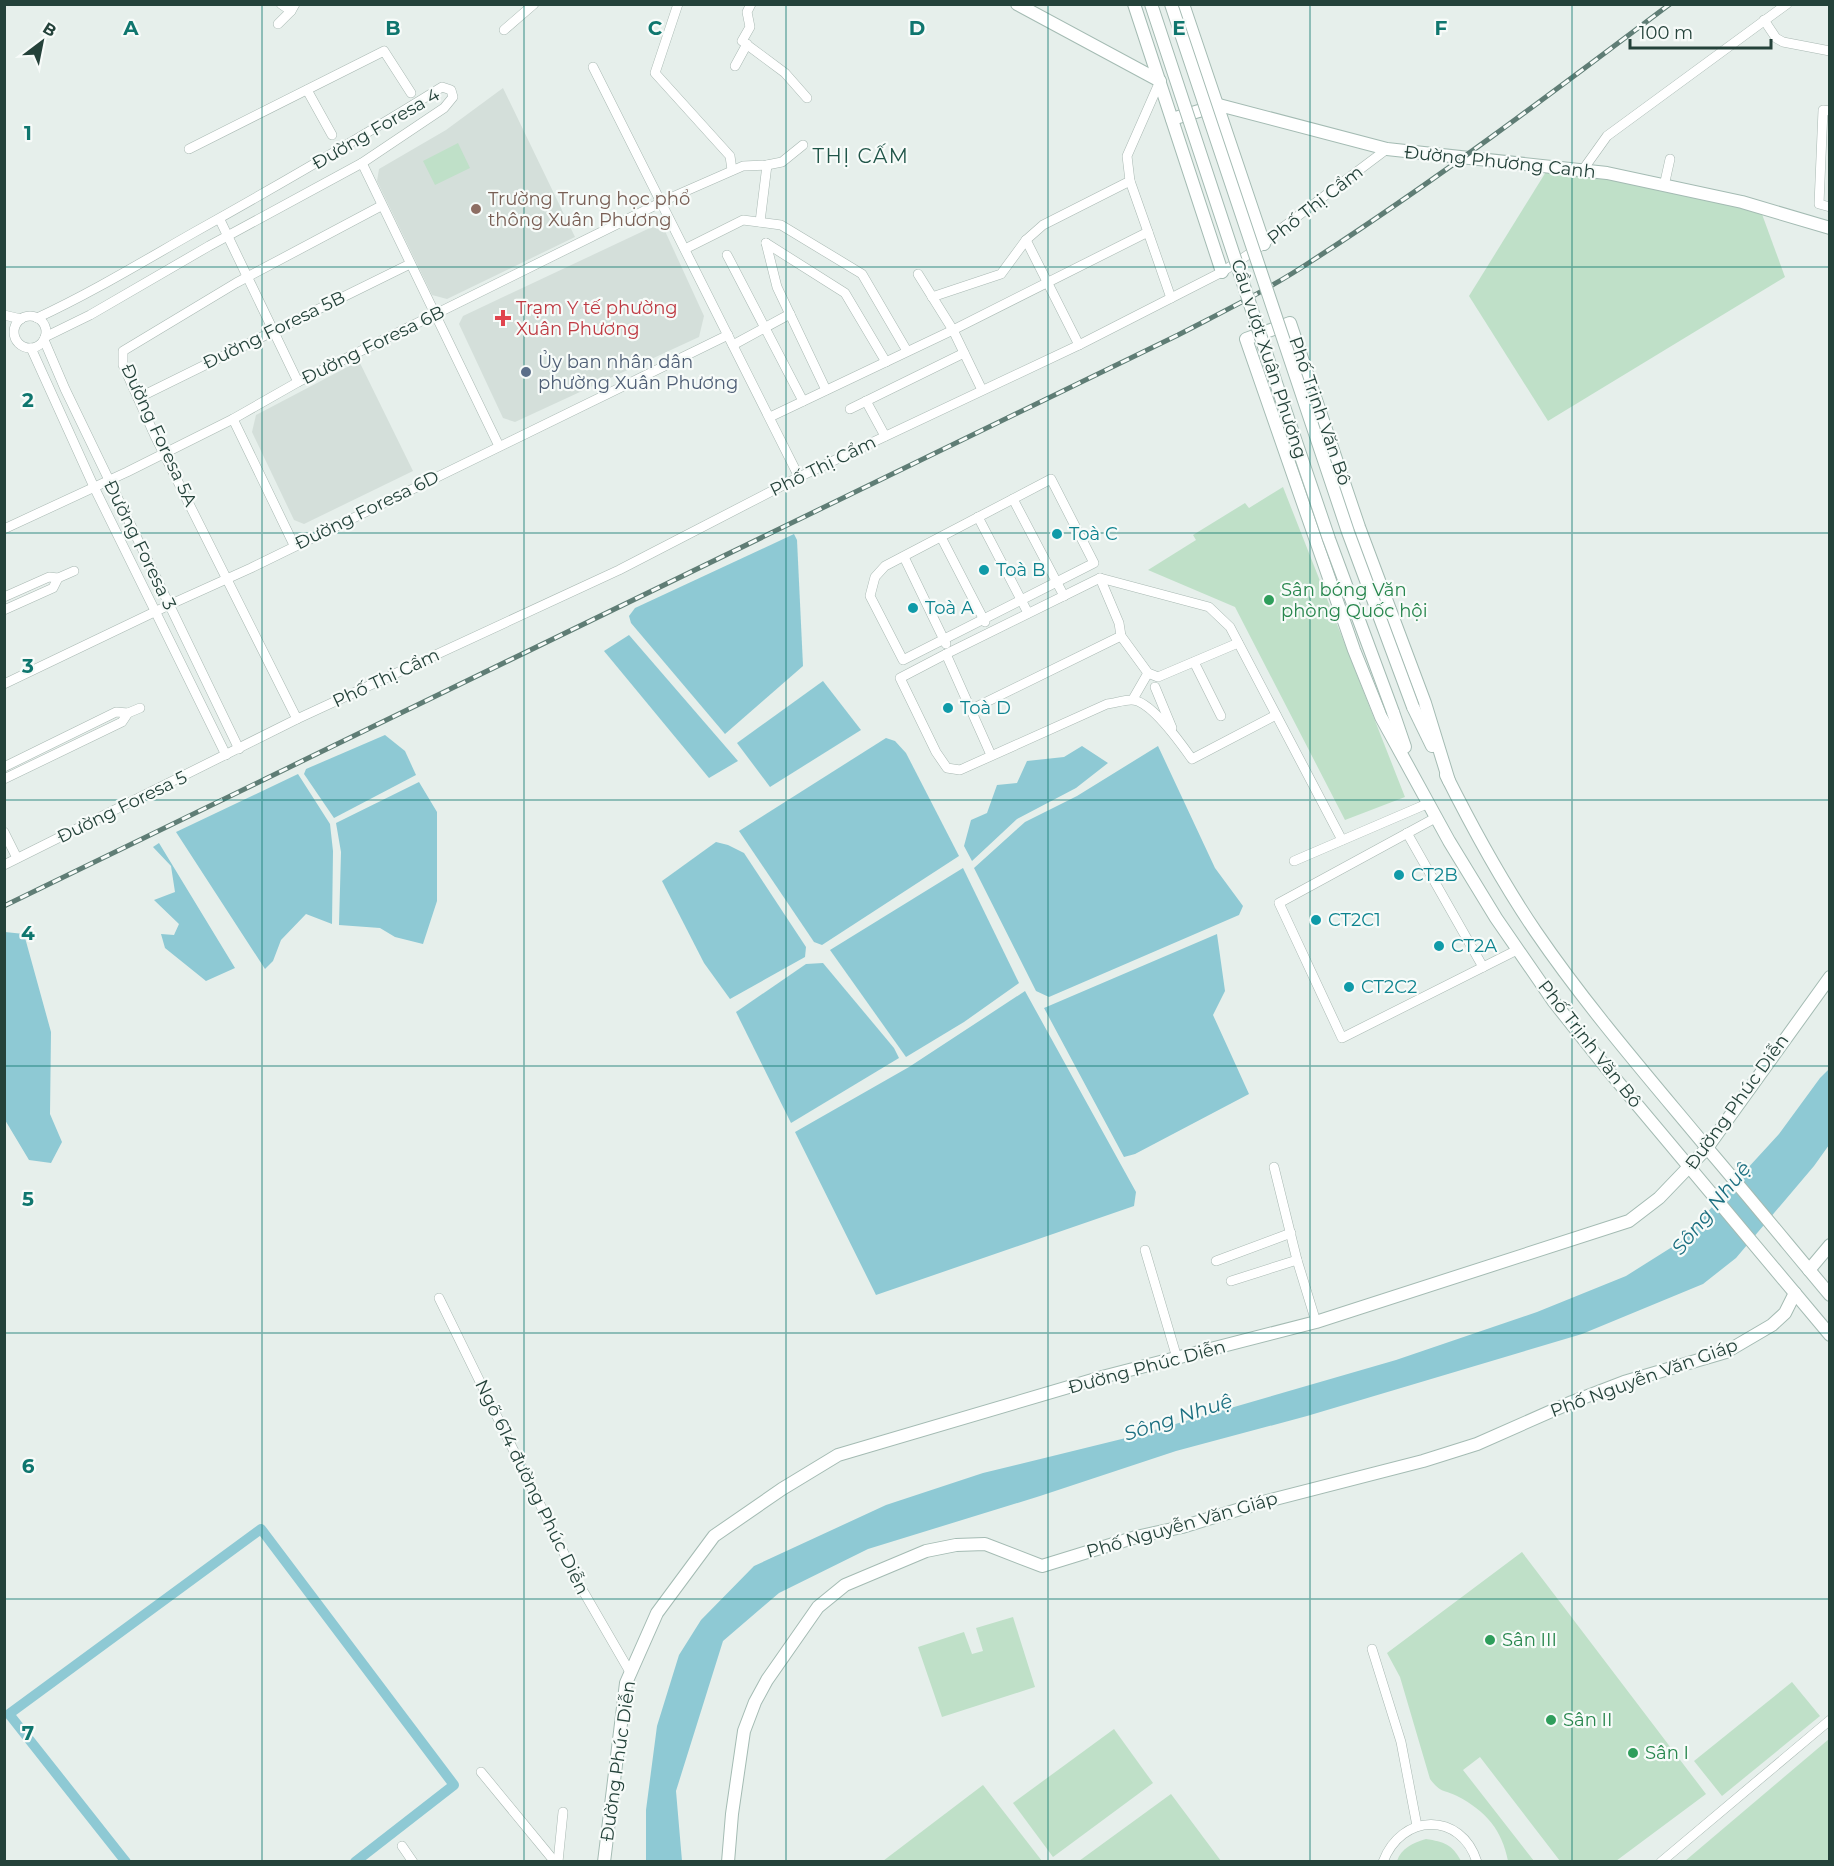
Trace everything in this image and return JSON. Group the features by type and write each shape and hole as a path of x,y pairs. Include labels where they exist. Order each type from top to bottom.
{"main road":[{"path":"1017,4 1160,81"},
{"path":"1134,4 1222,272"},
{"name":"Cầu vượt Xuân Phương","path":"1151,4 1279,391 1365,640 1393,712"},
{"name":"Cầu vượt Xuân Phương","path":"1171,4 1340,510 1413,707"},
{"path":"1183,4 1219,105 1264,244"},
{"path":"1172,119 1219,105"},
{"name":"Đường Phương Canh","path":"1219,105 1387,150 1607,173 1742,202 1830,228"},
{"name":"Phố Trịnh Văn Bô","path":"1449,780 1425,703 1359,527 1290,323 1246,339 1353,650 1381,717 1471,877 1517,950 1554,1002 1608,1070 1830,1335"},
{"name":"Phố Trịnh Văn Bô","path":"1413,707 1479,838 1536,932 1632,1059 1830,1295"},
{"name":"Phố Trịnh Văn Bô","path":"1393,712 1414,774"},
{"name":"Đường Phúc Diễn","path":"604,1862 626,1683 657,1613 714,1536 782,1489 838,1455 1095,1380 1316,1322 1629,1221 1659,1198 1707,1148 1830,977"},
{"path":"1809,1270 1830,1245"},
{"name":"Phố Nguyễn Văn Giáp","path":"728,1862 732,1814 744,1731 755,1702 767,1680 813,1614 845,1586 926,1551 956,1545 985,1544 1042,1566 1263,1502 1423,1461 1477,1444 1624,1382 1726,1352 1772,1325 1785,1313 1795,1293"}],"street":[{"path":"278,24 293,8 281,4"},
{"path":"504,30 534,4"},
{"path":"678,4 655,73 730,156 732,170"},
{"path":"752,4 747,12 750,27 742,41 785,73 807,98"},
{"path":"1582,171 1607,136 1787,4"},
{"path":"1760,23 1783,42 1830,51"},
{"path":"735,66 747,44"},
{"path":"189,149 384,51 411,93"},
{"path":"593,67 800,477"},
{"path":"1160,81 1127,156 1130,181 1171,298"},
{"name":"Đường Foresa 4","path":"37,318 80,298 220,220 442,87 451,90 453,97 444,108 362,163 229,235 90,315 44,338"},
{"path":"308,90 332,135"},
{"path":"1830,111 1823,110 1826,156 1819,204 1830,207"},
{"path":"760,222 767,165 782,162 803,145"},
{"name":"Phố Thị Cẩm","path":"239,749 297,719 619,570 800,477 1079,345 1222,272 1264,244 1278,231 1387,150"},
{"path":"1664,186 1670,159"},
{"path":"362,163 499,446"},
{"name":"Đường Foresa 6B","path":"4,530 233,419 298,382 662,202 743,166 767,165"},
{"path":"932,297 1001,274 1026,240 1043,225 1130,181"},
{"name":"Đường Foresa 5A","path":"297,719 164,453 123,365 123,351 248,276 381,206"},
{"path":"220,220 298,382"},
{"path":"685,249 743,220 781,225 862,274 907,351"},
{"path":"770,417 953,330 1148,232"},
{"path":"1026,240 1079,345"},
{"path":"826,390 777,287 766,243 846,293 886,362"},
{"path":"727,255 802,401"},
{"name":"Đường Foresa 5B","path":"138,398 410,264"},
{"path":"918,274 953,330 982,390"},
{"path":"4,315 21,319"},
{"path":"733,345 790,315"},
{"path":"26,317 37,318 45,328 44,338 39,345 31,348 22,345 14,331 16,324 26,317"},
{"name":"Đường Foresa 6D","path":"4,684 169,604 227,579 728,335"},
{"path":"4,336 16,338"},
{"name":"Đường Foresa 3","path":"44,338 65,390 239,749"},
{"name":"Đường Foresa 3","path":"31,348 94,487 226,755"},
{"path":"850,409 964,353"},
{"path":"866,400 885,436"},
{"path":"233,419 294,545"},
{"path":"1051,479 1094,563 903,660 870,596 875,577 885,566 1013,499 1051,479"},
{"path":"1013,499 1064,596"},
{"path":"978,517 1028,613"},
{"path":"941,537 990,632"},
{"path":"904,557 944,639 991,755"},
{"path":"4,597 49,577 58,578 74,571"},
{"path":"4,610 53,588 58,578"},
{"path":"1100,578 1119,623 1120,636 1148,674 1158,677 1238,643"},
{"path":"1276,715 1192,759 1174,733 1148,708 1133,699 1107,704 960,770 947,768 936,752 900,678 1100,578 1209,608 1230,627 1342,840"},
{"path":"972,709 1120,636"},
{"path":"1194,662 1221,716"},
{"path":"1133,699 1148,674"},
{"path":"1148,708 1158,677"},
{"path":"1155,687 1174,733"},
{"path":"4,766 116,712 128,713 140,708"},
{"path":"4,779 122,722 128,713"},
{"name":"Đường Foresa 5","path":"4,865 239,749"},
{"path":"1294,861 1429,803"},
{"path":"1437,817 1279,903 1342,1038 1517,950"},
{"path":"4,832 17,858"},
{"path":"1407,833 1483,967"},
{"path":"1274,1167 1297,1260 1316,1322"},
{"path":"1216,1262 1291,1233"},
{"path":"1145,1250 1177,1358"},
{"path":"1231,1281 1297,1260"},
{"name":"Ngõ 614 đường Phúc Diễn","path":"439,1298 579,1584 630,1672"},
{"path":"1372,1649 1401,1742 1417,1826"},
{"path":"1661,1862 1830,1720"},
{"path":"481,1772 556,1862"},
{"path":"556,1862 563,1812"},
{"path":"1383,1862 1395,1838 1417,1826 1434,1824 1450,1828 1463,1837 1473,1850 1477,1862"},
{"path":"402,1846 413,1862"}],"shaded area":[{"name":"Trường Trung học phổ thông Xuân Phương","path":"503,88 575,237 447,299 432,295 377,181 379,169 446,130"},
{"path":"652,227 665,231 704,316 699,337 515,422 503,418 459,324 463,316"},
{"path":"359,361 413,471 304,524 294,520 252,432 256,415"}],"green space":[{"path":"458,143 470,168 435,185 423,161"},
{"path":"1549,167 1759,206 1785,277 1548,421 1469,296"},
{"path":"1283,487 1405,797 1345,820 1235,607 1148,570 1196,540 1193,535 1245,503 1249,508"},
{"path":"1522,1552 1706,1794 1616,1861 1560,1861 1480,1757 1463,1770 1534,1861 1508,1861 1502,1840 1484,1815 1457,1796 1439,1789 1430,1779 1400,1677 1387,1653"},
{"path":"1013,1617 1035,1687 942,1717 918,1647 964,1632 972,1654 983,1651 976,1628"},
{"path":"1792,1682 1820,1716 1722,1796 1694,1761"},
{"path":"1114,1729 1153,1783 1053,1857 1013,1803"},
{"path":"1829,1739 1829,1861 1685,1861"},
{"path":"983,1785 1042,1861 883,1861"},
{"path":"1171,1794 1221,1861 1079,1861"},
{"path":"1426,1839 1447,1845 1461,1861 1397,1861 1408,1847"}],"water":[{"path":"794,534 797,540 803,666 725,734 631,623 629,616 635,608"},
{"path":"629,635 738,761 709,778 604,651"},
{"path":"823,681 861,730 770,787 737,743"},
{"path":"385,735 405,751 416,775 334,818 304,774 306,769"},
{"path":"886,738 895,741 906,753 959,856 822,945 814,942 739,831"},
{"path":"1082,746 1108,763 1076,788 1017,819 972,861 964,846 971,820 987,813 997,785 1017,783 1027,761 1064,757"},
{"path":"1158,746 1215,868 1243,906 1239,915 1049,997 1036,991 974,868 1025,822 1077,796"},
{"path":"298,774 330,824 333,851 332,924 306,914 281,940 273,961 265,969 176,832"},
{"path":"419,782 437,812 437,901 423,944 395,937 380,928 339,925 341,852 336,823"},
{"path":"716,842 744,853 806,947 805,957 730,999 704,963 662,881"},
{"path":"159,843 235,968 206,981 165,948 161,934 174,935 179,924 154,900 175,892 171,866 153,847"},
{"path":"963,868 1019,983 964,1022 906,1057 830,950"},
{"path":"5,932 24,934 51,1032 50,1114 62,1142 51,1163 29,1160 5,1120"},
{"path":"1217,934 1225,991 1213,1015 1249,1094 1135,1154 1124,1157 1044,1008"},
{"path":"823,963 894,1048 899,1058 791,1123 736,1012 806,964"},
{"path":"1025,991 1136,1192 1134,1206 876,1295 795,1132 909,1067"},
{"path":"1829,1069 1829,1145 1736,1258 1703,1284 1582,1334 1307,1416 1176,1451 868,1549 779,1593 723,1641 676,1791 682,1861 646,1862 646,1810 657,1726 679,1655 701,1620 754,1566 886,1505 983,1473 1134,1436 1396,1360 1537,1312 1626,1276 1680,1242 1779,1134"}],"waterway":[{"path":"126,1862 9,1714 261,1529 454,1785 355,1862"}],"railway":[{"path":"4,906 1178,335 1245,300 1356,232 1447,169 1670,4"}],"place":[{"name":"Trường Trung học phổ thông Xuân Phương","path":"476,209"},
{"name":"Trạm Y tế phường Xuân Phương","path":"503,318"},
{"name":"Ủy ban nhân dân phường Xuân Phương","path":"526,372"},
{"name":"Toà C","path":"1057,534"},
{"name":"Toà B","path":"984,570"},
{"name":"Sân bóng Văn phòng Quốc hội","path":"1269,600"},
{"name":"Toà A","path":"913,608"},
{"name":"Toà D","path":"948,708"},
{"name":"CT2B","path":"1399,875"},
{"name":"CT2C1","path":"1316,920"},
{"name":"CT2A","path":"1439,946"},
{"name":"CT2C2","path":"1349,987"},
{"name":"Sân III","path":"1490,1640"},
{"name":"Sân II","path":"1551,1720"},
{"name":"Sân I","path":"1633,1753"}],"district":[{"name":"THỊ CẤM","path":"861,156"}],"water label":[{"name":"Sông Nhuệ","path":"1711,1208"},
{"name":"Sông Nhuệ","path":"1178,1417"}]}
